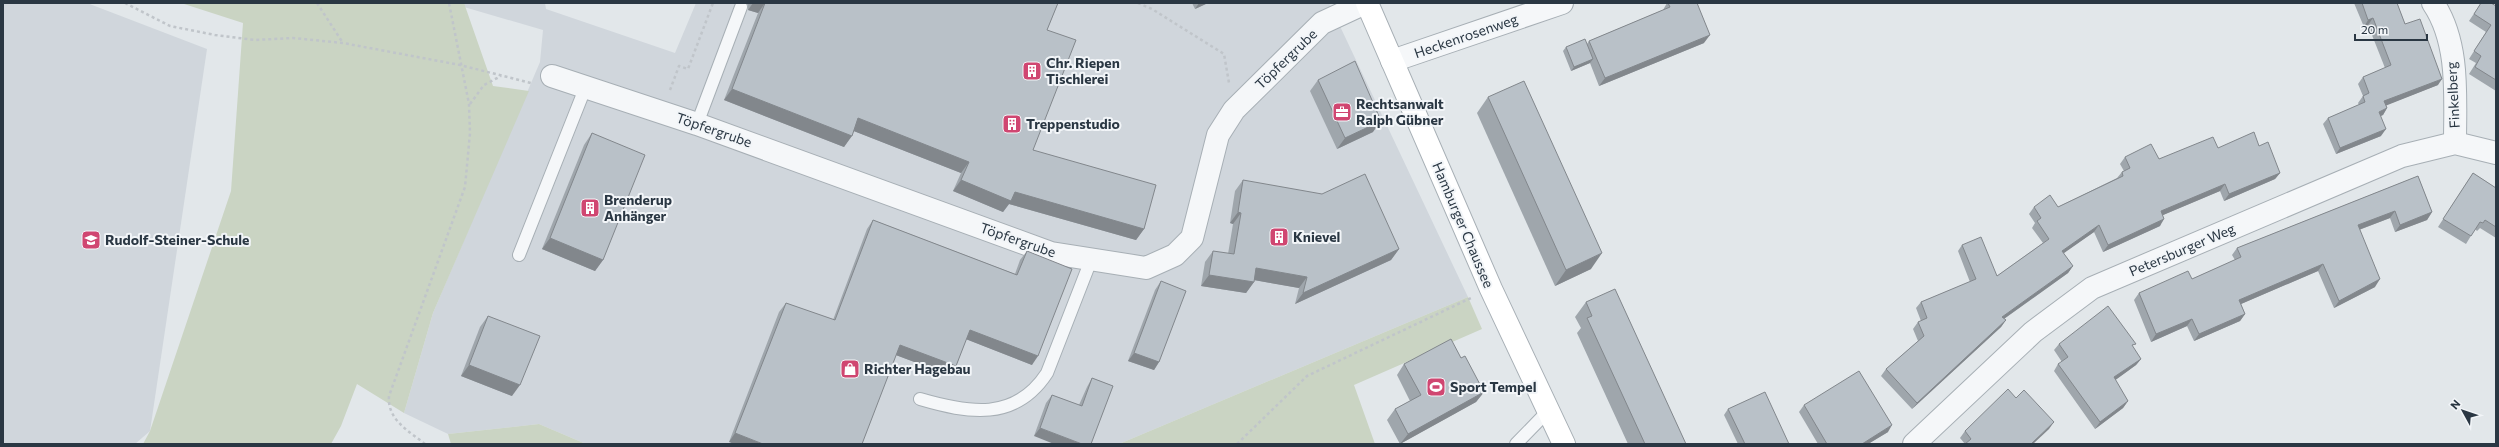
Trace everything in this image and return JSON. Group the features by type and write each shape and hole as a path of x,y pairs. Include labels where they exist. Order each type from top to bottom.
{"main road":[{"name":"Hamburger Chaussee","path":"1366,3 1490,289 1564,444"}],"street":[{"name":"Töpfergrube","path":"552,76 697,124 1050,253 1146,268 1175,255 1192,238 1218,135 1234,110 1322,23 1366,3"},
{"name":"Heckenrosenweg","path":"1392,61 1562,3"},
{"name":"Finkelberg","path":"2433,3 2447,33 2455,71 2455,143"},
{"name":"Petersburger Weg","path":"1914,444 2033,332 2092,288 2402,156 2455,143 2496,153"}],"lane":[{"path":"697,124 741,7"},
{"path":"519,255 586,86"},
{"path":"920,399 956,410 978,411 994,410 1027,397 1038,387 1047,373 1091,260"},
{"path":"1516,444 1549,410"}],"path":[{"path":"126,3 170,26 215,35 255,40 293,38 343,44 460,65 532,83 536,74 552,76"},
{"path":"317,3 343,44"},
{"path":"425,444 398,423 388,406 389,396 465,187 470,134 469,104 460,65 449,3"},
{"path":"662,112 679,66 688,69 713,3"},
{"path":"1138,3 1152,9 1224,54 1227,80 1242,102"},
{"path":"469,104 484,85 501,76"},
{"path":"1237,444 1307,376 1490,289"}],"shaded area":[{"name":"Rudolf-Steiner-Schule","path":"3,3 87,3 207,49 150,431 135,444 3,444"},
{"path":"464,3 545,3 546,9 675,53 696,3 1329,3 1468,297 1119,444 586,444 539,424 448,434 404,413 433,313 540,62 543,30 464,7"}],"green space":[{"path":"181,3 464,3 493,86 529,91 433,313 404,413 357,384 341,426 331,444 143,444 150,431 231,191 243,23"},
{"path":"1468,297 1482,329 1354,385 1375,444 1119,444"},
{"path":"539,424 586,444 451,444 448,434"}],"building":[{"path":"765,3 1058,3 1047,30 1076,40 1033,150 1156,185 1144,229 1015,192 1011,201 961,180 969,162 858,118 852,136 732,89"},
{"path":"1668,3 1697,3 1710,35 1605,78 1589,41 1670,7"},
{"path":"2362,3 2397,3 2405,24 2420,19 2442,79 2384,101 2387,108 2379,112 2386,129 2340,148 2328,118 2365,102 2363,96 2369,93 2363,77 2391,65 2373,18 2368,20"},
{"path":"2481,3 2491,3 2496,6 2496,80 2475,67 2481,56 2474,51 2491,25 2474,14"},
{"path":"1585,39 1593,59 1574,67 1566,47"},
{"path":"1355,61 1381,121 1345,138 1318,80"},
{"path":"1524,81 1602,253 1566,270 1488,97"},
{"path":"2254,132 2259,146 2268,142 2280,173 2229,194 2225,184 2161,211 2164,219 2108,245 2099,225 2062,251 2073,266 2002,317 2006,320 1917,403 1886,369 1924,336 1918,322 1927,318 1921,302 1976,279 1962,245 1981,237 1997,276 2049,239 2037,221 2041,218 2034,207 2050,195 2058,207 2123,176 2122,172 2130,168 2125,157 2151,144 2159,159 2213,137 2218,148"},
{"name":"Brenderup Anhänger","path":"592,133 645,155 603,260 550,238"},
{"path":"2473,173 2496,188 2496,227 2485,220 2483,223 2480,222 2471,236 2443,219"},
{"path":"1365,174 1399,249 1303,293 1307,277 1256,268 1254,282 1209,275 1213,251 1234,254 1241,213 1238,212 1243,180 1322,194"},
{"path":"2418,176 2432,212 2400,225 2395,211 2358,225 2380,279 2339,301 2323,264 2239,300 2245,314 2199,334 2192,319 2156,334 2139,293 2188,271 2192,279 2241,257 2237,248"},
{"path":"873,220 1017,275 1027,251 1072,269 1038,356 970,330 956,366 900,345 862,444 763,444 735,433 786,303 835,320"},
{"path":"1161,281 1186,291 1159,362 1134,353"},
{"path":"1615,289 1686,444 1645,444 1587,318 1592,316 1586,302"},
{"path":"2108,306 2136,344 2132,345 2141,359 2114,377 2128,401 2100,422 2058,364 2068,357 2059,344"},
{"path":"488,316 540,336 520,385 469,365"},
{"path":"1451,339 1461,358 1465,356 1484,392 1408,434 1395,409 1421,395 1404,364"},
{"path":"1859,371 1892,425 1862,444 1827,444 1804,405"},
{"path":"1092,378 1113,386 1091,444 1082,444 1040,428 1052,395 1082,406"},
{"path":"2008,389 2016,398 2024,390 2054,422 2031,444 1965,444 1971,439 1965,431"},
{"path":"1765,392 1789,444 1745,444 1728,409"}],"place":[{"name":"Chr. Riepen Tischlerei","path":"1032,71"},
{"name":"Rechtsanwalt Ralph Gübner","path":"1342,112"},
{"name":"Treppenstudio","path":"1012,124"},
{"name":"Brenderup Anhänger","path":"590,208"},
{"name":"Knievel","path":"1279,237"},
{"name":"Rudolf-Steiner-Schule","path":"91,240"},
{"name":"Richter Hagebau","path":"850,369"},
{"name":"Sport Tempel","path":"1436,387"}]}
